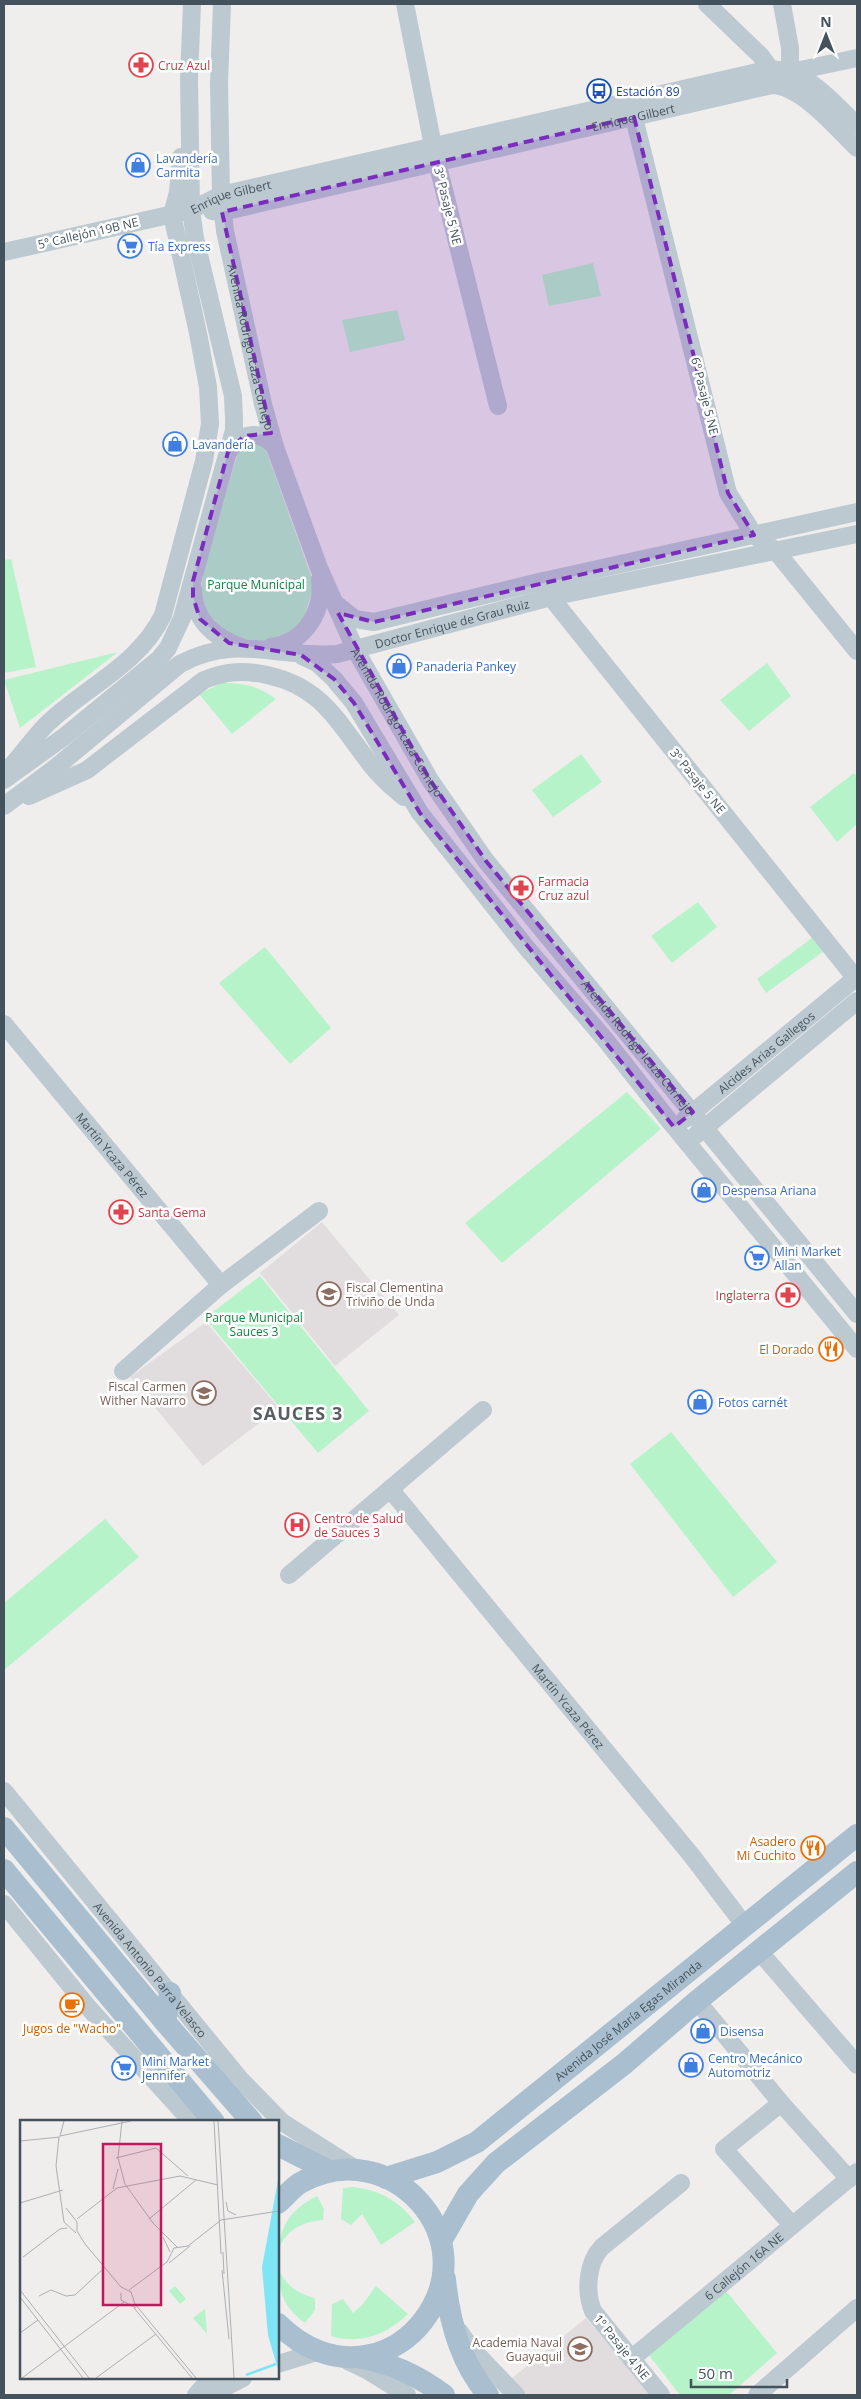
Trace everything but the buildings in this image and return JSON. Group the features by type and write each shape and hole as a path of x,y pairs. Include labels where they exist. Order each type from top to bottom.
{"main road":[{"name":"Avenida Antonio Parra Velasco","path":"4,1828 165,2022 250,2120"},
{"name":"Avenida José María Egas Miranda","path":"386,2178 437,2162 462,2152 478,2142 857,1835"},
{"path":"4,1870 212,2120"},
{"path":"441,2241 468,2194 496,2163 624,2064 697,2001 857,1872"},
{"path":"165,2022 170,1993"},
{"path":"279,2146 330,2172"},
{"path":"279,2202 299,2183 330,2172 359,2171 375,2173 398,2183 417,2198 432,2218 441,2241 448,2309 465,2362 476,2381 488,2395"},
{"path":"337,2355 382,2353 416,2330 431,2311 440,2289 444,2265"},
{"path":"279,2325 292,2339 337,2355 376,2361 399,2369 444,2395"}],"street":[{"path":"4,780 65,736 159,659 168,648 177,632 193,581 234,430 233,396 195,238 191,210 189,104 192,4"},
{"name":"Avenida Rodrigo Icaza Cornejo","path":"222,4 219,84 222,203 263,404 275,446 319,568 356,651 430,780 486,861 857,1314"},
{"name":"3º Pasaje 5 NE","path":"405,4 435,154 498,406"},
{"path":"707,4 771,69 857,148"},
{"path":"782,4 790,48 787,82"},
{"name":"Enrique Gilbert","path":"172,215 632,109 787,82 857,58"},
{"name":"Enrique Gilbert","path":"632,109 771,69"},
{"path":"787,82 803,76 857,125"},
{"path":"4,775 47,724 141,649 156,629 163,615 204,461 210,424 208,387 172,215 178,192 182,139 189,104"},
{"name":"6º Pasaje 5 NE","path":"632,109 728,493 754,535 775,550 857,651"},
{"name":"5º Callejón 19B NE","path":"4,252 172,215"},
{"path":"228,452 239,438 250,434 264,436 275,446"},
{"name":"Doctor Enrique de Grau Ruiz","path":"332,600 355,619 374,622 539,582 857,512"},
{"name":"Doctor Enrique de Grau Ruiz","path":"4,807 56,768 180,664 203,654 242,647 324,656 356,651 551,597 857,534"},
{"path":"261,648 289,643 306,629 312,620 320,598 319,568"},
{"path":"193,581 193,598 200,619 219,637 242,647"},
{"name":"3º Pasaje 5 NE","path":"539,582 857,978"},
{"name":"Avenida Rodrigo Icaza Cornejo","path":"287,652 310,659 334,679 354,703 420,813 526,946 604,1038 674,1127 857,1349"},
{"name":"Doctor Enrique de Grau Ruiz","path":"4,807 87,770 204,680 227,672 243,671 279,678 311,692 341,723 378,773 420,813"},
{"name":"Alcides Arias Gallegos","path":"674,1127 857,978"},
{"name":"Alcides Arias Gallegos","path":"688,1142 857,1001"},
{"name":"Martín Ycaza Pérez","path":"4,1024 221,1285"},
{"path":"123,1371 221,1285 319,1211"},
{"path":"289,1575 483,1410"},
{"name":"Martín Ycaza Pérez","path":"390,1489 692,1856 745,1926"},
{"name":"Avenida Antonio Parra Velasco","path":"4,1791 240,2079 282,2122 359,2171"},
{"path":"4,1904 12,1926 190,2120"},
{"path":"12,1926 52,1928"},
{"path":"759,1951 857,2065"},
{"path":"697,2001 781,2103 853,2176"},
{"path":"781,2103 724,2149 792,2225"},
{"name":"6 Callejón 16A NE","path":"632,2359 853,2176"},
{"name":"1º Pasaje 4 NE","path":"661,2395 597,2318 590,2303 590,2270 597,2252 682,2183"},
{"path":"757,2395 857,2308"},
{"path":"448,2309 470,2347 516,2395"},
{"path":"279,2364 337,2355 367,2370 408,2395"},
{"path":"196,2395 210,2379"},
{"path":"210,2395 241,2379"}],"highlighted area":[{"path":"634,117 728,493 754,535 374,622 338,613 430,780 486,861 693,1112 674,1127 420,813 354,703 334,679 301,655 229,643 200,619 193,597 193,581 228,452 244,436 271,433 222,212"}],"shaded area":[{"name":"Fiscal Clementina Triviño de Unda","path":"322,1222 399,1315 335,1366 260,1273"},
{"name":"Fiscal Carmen Wither Navarro","path":"206,1322 279,1408 203,1466 130,1377"},
{"name":"Academia Naval Guayaquil","path":"586,2318 651,2395 525,2395 511,2379"}],"green space":[{"path":"593,263 601,296 549,306 542,275"},
{"path":"397,310 405,340 350,352 342,320"},
{"name":"Parque Municipal","path":"256,443 263,446 267,453 312,579 312,591 303,620 289,633 264,644 244,643 221,628 206,610 201,594 204,564 239,450 243,446"},
{"path":"11,559 36,667 4,673 4,560"},
{"path":"118,652 20,728 4,680"},
{"path":"767,663 791,696 749,731 720,700"},
{"path":"222,683 250,686 276,699 232,734 199,694"},
{"path":"581,754 602,782 553,817 532,790"},
{"path":"854,773 857,776 857,824 837,842 810,807"},
{"path":"698,902 717,927 672,963 651,936"},
{"path":"816,935 827,949 766,993 757,979"},
{"path":"265,947 331,1028 290,1064 219,983"},
{"path":"627,1092 661,1129 502,1263 465,1223"},
{"name":"Parque Municipal Sauces 3","path":"260,1276 369,1411 318,1453 205,1318"},
{"path":"671,1432 777,1562 733,1597 630,1464"},
{"path":"105,1519 139,1557 4,1670 4,1603"},
{"path":"353,2187 372,2191 388,2198 402,2208 415,2222 381,2245 362,2214 351,2225 341,2219 343,2188"},
{"path":"317,2196 324,2209 323,2220 304,2224 291,2232 282,2243 279,2251 282,2232 291,2216 306,2202"},
{"path":"279,2269 286,2281 298,2291 315,2298 315,2310 305,2323 292,2311 283,2298"},
{"path":"376,2286 408,2314 382,2333 362,2339 331,2336 332,2304 343,2299 353,2313 363,2304"},
{"path":"726,2291 777,2353 729,2395 680,2395 648,2354"}],"place":[{"name":"Cruz Azul","path":"141,65"},
{"name":"Estación 89","path":"599,91"},
{"name":"Lavandería Carmita","path":"138,165"},
{"name":"Tía Express","path":"130,246"},
{"name":"Lavandería","path":"175,444"},
{"name":"Panaderia Pankey","path":"399,666"},
{"name":"Farmacia Cruz azul","path":"521,888"},
{"name":"Despensa Ariana","path":"704,1190"},
{"name":"Santa Gema","path":"121,1212"},
{"name":"Mini Market Allan","path":"757,1258"},
{"name":"Fiscal Clementina Triviño de Unda","path":"329,1294"},
{"name":"Inglaterra","path":"788,1295"},
{"name":"El Dorado","path":"831,1349"},
{"name":"Fiscal Carmen Wither Navarro","path":"204,1393"},
{"name":"Fotos carnét","path":"700,1402"},
{"name":"Centro de Salud de Sauces 3","path":"297,1525"},
{"name":"Asadero Mi Cuchito","path":"813,1848"},
{"name":"Jugos de \"Wacho\"","path":"72,2005"},
{"name":"Disensa","path":"703,2031"},
{"name":"Centro Mecánico Automotriz","path":"691,2065"},
{"name":"Mini Market Jennifer","path":"124,2068"},
{"name":"Academia Naval Guayaquil","path":"580,2349"}],"district":[{"name":"SAUCES 3","path":"298,1413"}]}
